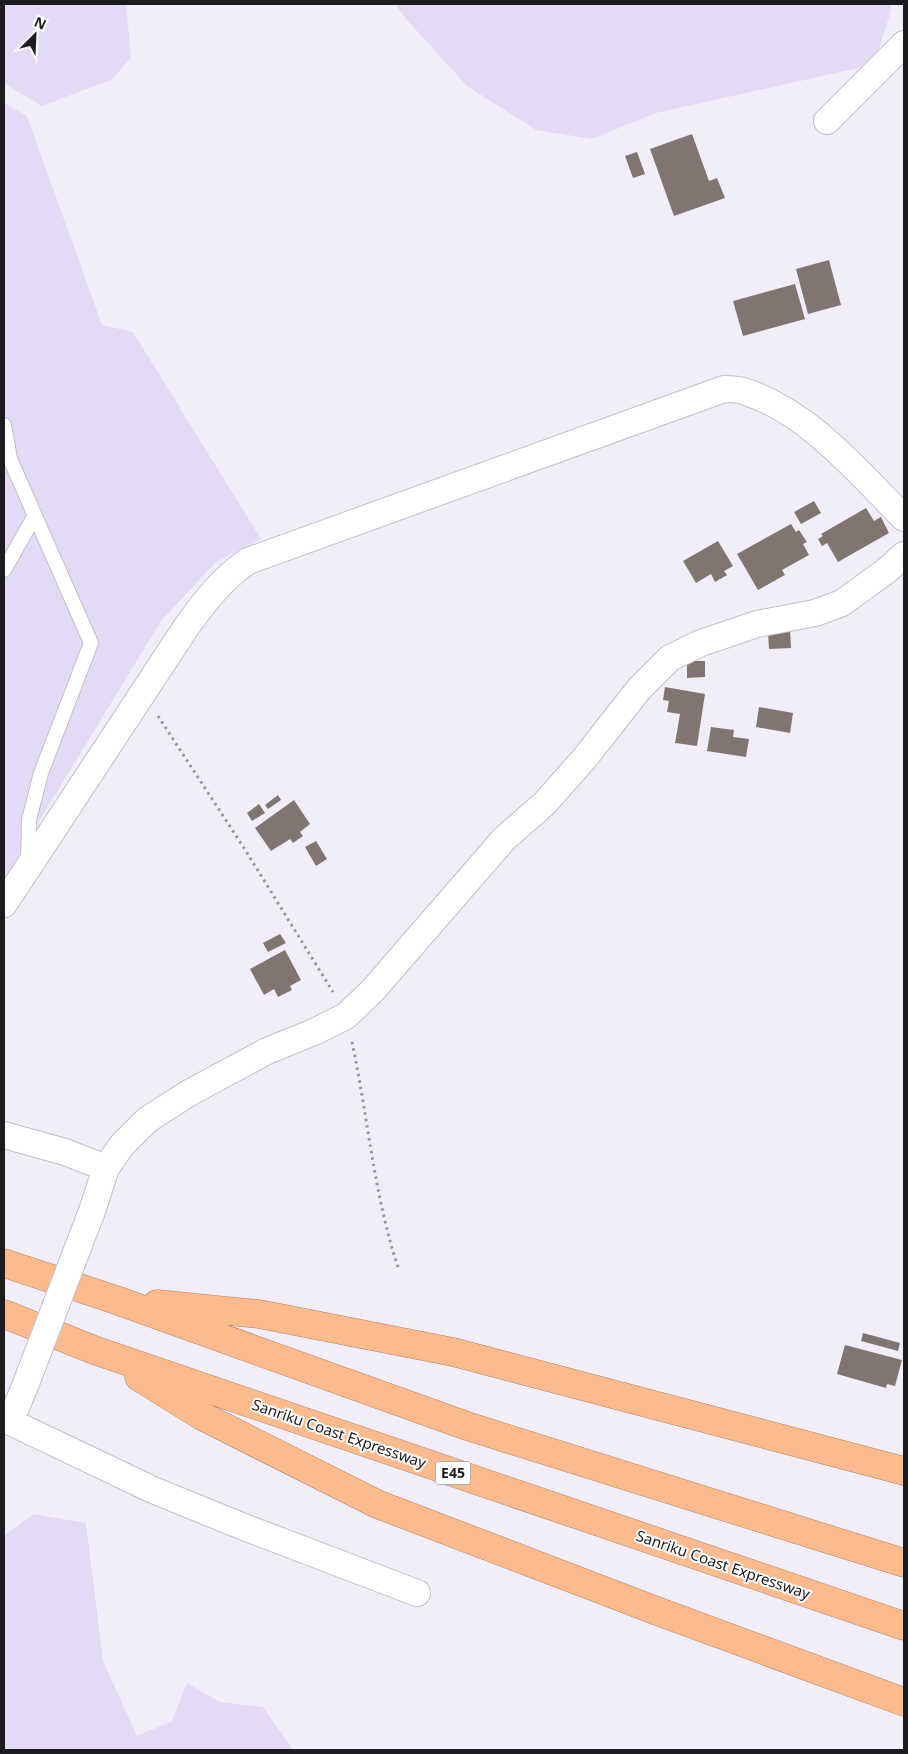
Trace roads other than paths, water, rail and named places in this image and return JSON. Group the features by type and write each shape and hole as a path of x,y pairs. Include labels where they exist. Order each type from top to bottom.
{"highway":[{"path":"4,1263 116,1300 467,1426 904,1563"},
{"path":"116,1300 259,1314 453,1352 904,1471"},
{"name":"Sanriku Coast Expressway","path":"4,1314 94,1350 904,1626"},
{"path":"94,1350 202,1416 377,1504 648,1608 904,1702"}],"street":[{"path":"827,121 904,44"},
{"path":"4,904 187,626 208,598 233,572 248,561 724,389 742,390 793,414 824,439 904,518"},
{"path":"417,1593 153,1490 7,1420 25,1386 92,1211 106,1168 122,1145 147,1120 188,1093 267,1051 314,1032 346,1016 373,990 504,839 545,803 584,759 639,689 670,658 701,642 757,624 815,613 842,603 886,571 904,555"},
{"path":"4,1135 65,1152 106,1168"}],"lane":[{"path":"4,425 10,460 91,643 41,773 29,820 28,868"},
{"path":"4,570 34,517"}]}
